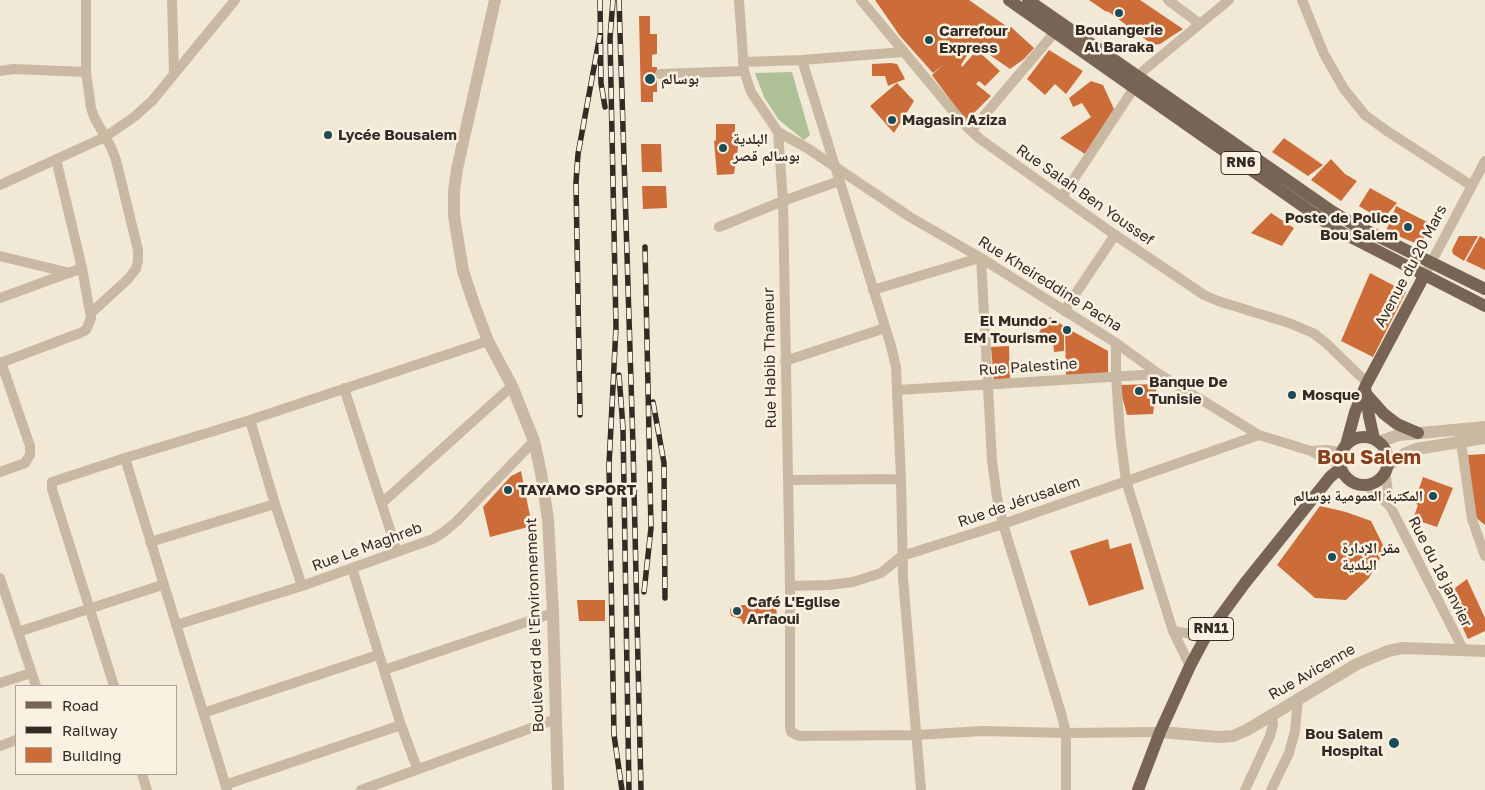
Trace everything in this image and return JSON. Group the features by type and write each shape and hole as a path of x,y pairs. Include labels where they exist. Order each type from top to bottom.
{"main road":[{"name":"RN6","path":"1009,0 1337,230 1485,306"},
{"name":"RN6","path":"1028,0 1333,212 1353,224 1485,289"},
{"name":"Avenue du 20 Mars","path":"1367,388 1424,276"},
{"path":"1367,388 1384,414 1397,424 1418,433"},
{"path":"1321,490 1348,480 1357,484 1366,485 1374,483 1386,469 1387,457 1384,448 1376,440 1369,416 1367,388"},
{"name":"RN11","path":"1342,457 1355,412 1367,388"},
{"name":"RN11","path":"1138,790 1160,732 1206,636 1244,583 1321,490 1356,438 1368,437 1376,440"},
{"path":"1342,457 1348,480"}],"street":[{"path":"86,0 86,72 91,108 116,160 138,250 136,269 128,279 91,312"},
{"path":"172,0 174,73"},
{"path":"0,186 105,137 134,117 152,101 235,0"},
{"name":"Boulevard de l'Environnement","path":"495,0 457,169 454,191 457,242 463,271 488,341 512,386 534,441 541,473 548,519 553,613 558,790"},
{"name":"Rue Habib Thameur","path":"739,0 746,82 778,132 783,201 791,732 798,736 916,735"},
{"name":"Rue Salah Ben Youssef","path":"861,0 970,131 1115,235 1204,295 1289,322 1313,333 1360,376 1367,388"},
{"path":"1168,0 1200,24"},
{"path":"1062,197 1134,88 1139,76 1229,0"},
{"path":"1302,0 1324,54 1344,88 1365,115 1472,186"},
{"path":"970,131 1055,32"},
{"path":"660,74 903,52"},
{"path":"802,60 886,328 896,367 902,556 921,790"},
{"path":"0,71 13,69 86,72"},
{"name":"Rue Kheireddine Pacha","path":"778,132 1116,344 1159,374 1259,435 1342,457"},
{"path":"0,472 29,460 30,446 1,363 86,330 91,318 82,268 56,159"},
{"name":"Avenue du 20 Mars","path":"1424,276 1472,186 1481,177 1485,161"},
{"path":"719,227 839,181"},
{"path":"1064,311 1115,235"},
{"path":"0,256 70,273"},
{"path":"873,290 980,258 992,461 997,497 1003,524 1066,733 1066,790"},
{"path":"0,298 82,268"},
{"path":"785,362 886,328"},
{"path":"114,685 51,485 55,481 250,420 488,341"},
{"path":"1116,344 1120,434 1126,481 1173,631 1190,666"},
{"name":"Rue Palestine","path":"898,390 1159,374"},
{"path":"382,504 512,386"},
{"path":"344,388 397,551"},
{"path":"250,420 302,586"},
{"path":"1390,506 1386,469 1406,453 1416,448 1485,427"},
{"path":"1376,440 1418,433 1485,438"},
{"name":"Rue de Jérusalem","path":"790,586 853,582 881,573 902,556 1003,524 1259,435"},
{"path":"1460,435 1472,519 1485,556"},
{"name":"Rue Le Maghreb","path":"176,625 302,586 433,539 445,531 534,441"},
{"path":"125,458 226,788 401,725"},
{"path":"788,480 901,479"},
{"path":"1366,485 1390,506"},
{"path":"150,542 275,504"},
{"name":"Rue du 18 janvier","path":"1390,506 1464,651"},
{"path":"352,568 378,655 417,768"},
{"path":"0,578 4,605 18,632 36,685"},
{"path":"18,632 162,584"},
{"path":"384,670 553,613"},
{"path":"1173,631 1206,636"},
{"name":"Rue Avicenne","path":"1160,732 1219,737 1233,736 1247,730 1358,664 1388,651 1403,648 1485,651"},
{"path":"203,713 378,655"},
{"path":"0,683 32,673"},
{"path":"1271,790 1289,753 1295,731 1298,699"},
{"path":"1245,790 1270,736 1273,724 1272,714"},
{"path":"361,790 556,718"},
{"path":"916,735 983,732 1160,732"},
{"path":"0,746 15,740"},
{"path":"142,775 147,790"}],"green space":[{"path":"792,72 810,135 804,140 779,120 764,97 755,73"}],"building":[{"path":"875,0 969,0 1009,28 1011,27 1034,48 1024,59 1010,69 974,44 961,65 962,67 977,50 1000,71 985,86 979,81 976,84 991,96 966,121 932,75 944,64 933,73 900,36"},
{"path":"1089,0 1140,0 1183,29 1160,44 1153,45 1109,12"},
{"path":"639,16 650,16 650,34 657,34 657,54 652,55 652,67 657,67 657,92 653,92 653,102 641,102"},
{"path":"1049,50 1083,71 1066,94 1055,84 1045,95 1027,79"},
{"path":"872,64 897,64 905,79 888,86 885,76 872,76"},
{"path":"1091,81 1103,85 1114,109 1085,154 1060,138 1091,117 1082,103 1073,107 1069,98"},
{"name":"Magasin Aziza","path":"897,83 914,101 894,133 870,106"},
{"path":"716,124 735,124 735,141 739,141 734,174 717,175 714,141 716,140"},
{"path":"1284,138 1323,165 1308,176 1272,152"},
{"path":"641,144 661,144 662,172 642,172"},
{"path":"1331,159 1345,174 1357,181 1341,201 1311,180"},
{"path":"642,186 666,186 667,208 643,209"},
{"path":"1370,188 1397,203 1382,220 1359,206"},
{"name":"Poste de Police Bou Salem","path":"1396,206 1429,223 1420,245 1386,231"},
{"path":"1271,213 1294,228 1282,246 1251,233"},
{"path":"1459,236 1478,236 1464,261 1453,254 1452,250"},
{"path":"1480,236 1485,239 1485,270 1466,261"},
{"path":"1370,273 1406,292 1373,357 1341,341"},
{"path":"1050,317 1064,326 1064,351 1054,352 1053,341 1039,341 1045,337 1039,332"},
{"path":"1065,327 1108,351 1108,375 1066,377"},
{"path":"1009,346 1010,381 994,382 991,347"},
{"path":"1157,384 1153,414 1127,415 1119,385"},
{"path":"1485,454 1485,525 1475,517 1468,455"},
{"path":"521,471 532,526 490,537 483,507 511,476"},
{"name":"المكتبة العمومية بوسالم","path":"1423,477 1453,488 1437,527 1413,519 1418,505 1414,503"},
{"name":"مقر الإدارة البلدية","path":"1320,506 1346,512 1371,521 1385,549 1369,578 1346,600 1315,598 1277,565"},
{"path":"1108,539 1110,549 1131,543 1144,589 1089,606 1070,551"},
{"path":"1467,579 1485,618 1485,631 1468,639 1447,594"},
{"path":"577,600 605,600 605,621 579,621"},
{"path":"743,605 776,606 777,618 751,620 751,624 743,624 741,619 731,616 730,609"}],"railway":[{"path":"600,0 601,83 605,107"},
{"path":"613,0 610,38 616,327 609,465 614,735 622,790"},
{"path":"619,0 633,445 641,790"},
{"path":"580,415 576,182 578,154 600,35"},
{"path":"644,592 651,528 645,247"},
{"path":"619,375 623,428 629,790"},
{"path":"653,402 664,463 665,598"}],"place":[{"name":"Boulangerie Al Baraka","path":"1119,13"},
{"name":"Carrefour Express","path":"929,40"},
{"name":"بوسالم","path":"650,79"},
{"name":"Magasin Aziza","path":"892,120"},
{"name":"Lycée Bousalem","path":"328,135"},
{"name":"البلدية بوسالم قصر","path":"723,148"},
{"name":"Poste de Police Bou Salem","path":"1408,227"},
{"name":"El Mundo - EM Tourisme","path":"1067,330"},
{"name":"Banque De Tunisie","path":"1139,391"},
{"name":"Mosque","path":"1292,395"},
{"name":"TAYAMO SPORT","path":"508,490"},
{"name":"المكتبة العمومية بوسالم","path":"1433,496"},
{"name":"مقر الإدارة البلدية","path":"1332,557"},
{"name":"Café L'Eglise Arfaoui","path":"737,611"},
{"name":"Bou Salem Hospital","path":"1394,743"}],"district":[{"name":"Bou Salem","path":"1369,458"}]}
